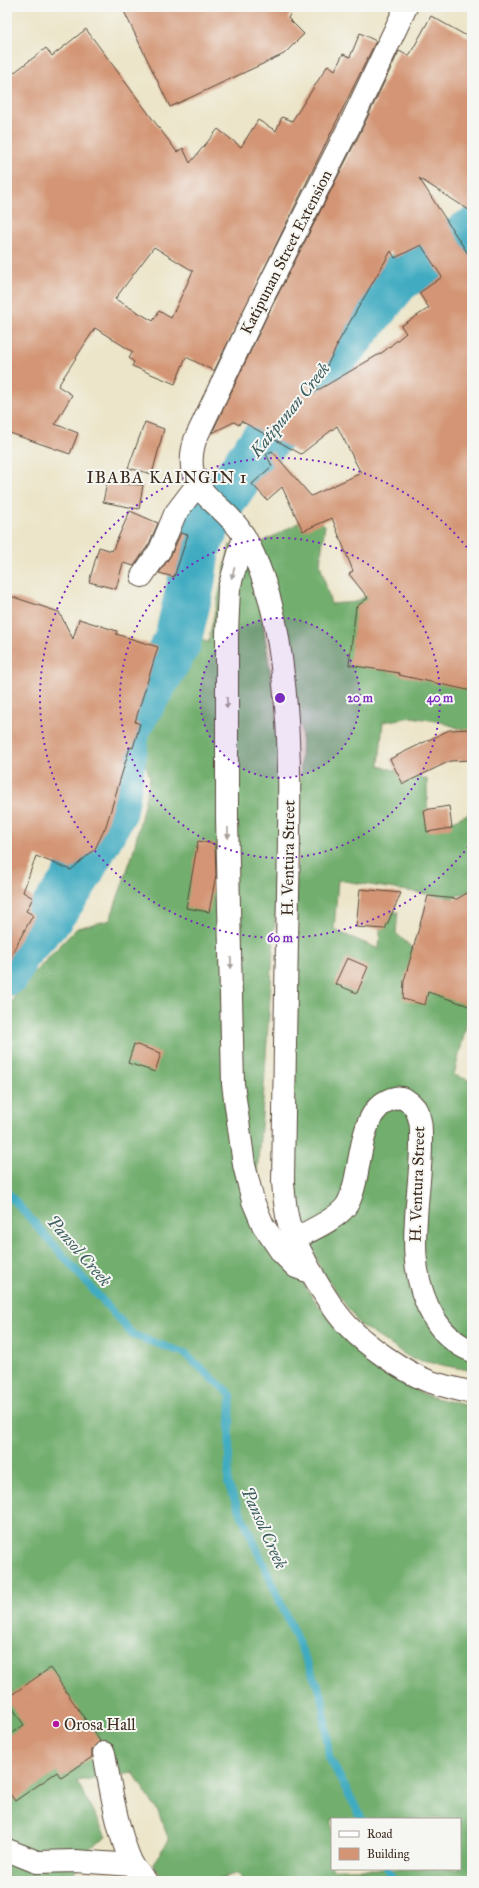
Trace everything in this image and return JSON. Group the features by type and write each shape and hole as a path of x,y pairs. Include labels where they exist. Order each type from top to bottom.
{"street":[{"name":"Katipunan Street Extension","path":"203,492 191,462 195,440 256,311 349,127 406,7"},
{"name":"H. Ventura Street","path":"203,492 239,529 258,566 271,605 284,679 288,732 290,810 283,1182 289,1224 312,1273 346,1325 362,1340 387,1358 428,1380 472,1393"},
{"path":"142,576 160,550 175,514 203,492"},
{"path":"239,529 229,588 228,634 227,811 233,1084 244,1165 253,1201 263,1225 282,1253 296,1267 312,1273"},
{"name":"H. Ventura Street","path":"296,1238 339,1213 348,1204 354,1186 367,1126 374,1111 387,1100 399,1097 409,1101 416,1110 421,1123 421,1149 414,1245 416,1275 425,1303 437,1324 447,1336 462,1347 472,1351"},
{"path":"433,1368 472,1381"},
{"path":"104,1753 115,1812 139,1873"},
{"path":"7,1850 38,1862 75,1861 139,1873"}],"green space":[{"path":"309,517 325,525 320,564 331,604 356,602 395,577 472,680 472,733 441,722 412,717 383,722 379,766 427,779 428,832 472,812 472,890 452,898 338,880 334,930 379,949 381,912 398,912 396,933 472,1003 454,1075 472,1081 472,1371 412,1359 360,1325 322,1272 292,1196 288,1109 302,733 284,624 257,545"},
{"path":"230,544 248,568 258,591 280,738 280,847 262,1117 256,1183 305,1286 316,1302 342,1333 371,1360 404,1384 422,1393 472,1407 472,1881 245,1881 238,1873 213,1881 163,1881 153,1863 169,1840 158,1812 133,1772 77,1781 106,1837 90,1848 74,1872 72,1881 7,1881 7,1013 17,990 77,928 110,920 133,853 150,778 135,733 192,632 208,643"}],"building":[{"path":"122,7 294,7 288,18 304,34 284,54 170,107"},
{"path":"431,16 472,39 472,212 419,178 472,260 472,691 399,675 399,673 349,665 356,607 368,598 349,574 353,571 332,518 303,531 282,487 267,500 252,484 272,466 266,454 272,451 311,496 361,473 337,426 301,454 241,421 239,425 234,422 212,433 267,316 360,133 399,51 409,56","holes":["421,245 442,277 419,293 429,308 401,326 406,333 383,352 313,393 338,344 336,346 391,251 395,258"]},
{"path":"86,29 177,152 183,148 190,163 218,129 241,147 258,120 276,131 282,117 292,121 328,65 335,70 343,54 350,57 360,33 376,41 214,371 186,357 175,384 132,366 134,362 129,358 133,352 95,328 58,386 72,395 55,424 78,433 70,454 7,432 7,78 46,48 52,56","holes":["154,247 193,271 171,318 159,311 153,321 115,299"]},
{"path":"145,422 164,429 152,474 128,468"},
{"path":"107,483 143,485 139,509 103,502"},
{"path":"130,511 158,523 149,544 134,566 123,563 116,589 89,582 99,547 112,551"},
{"path":"181,533 188,535 174,577 159,573 171,555"},
{"path":"7,595 59,612 73,639 79,619 117,631 116,634 158,647 135,722 140,724 133,748 130,747 106,826 95,849 71,870 36,856 23,892 33,898 26,911 33,915 7,962"},
{"path":"472,729 472,760 450,761 403,784 390,759 449,730"},
{"path":"449,806 452,828 427,832 424,810"},
{"path":"198,841 215,844 216,875 209,912 186,908"},
{"path":"360,889 401,893 385,929 356,927"},
{"path":"472,890 472,1007 428,992 425,1005 403,999 404,981 428,896 457,899"},
{"path":"347,958 368,967 357,993 335,984"},
{"path":"134,1044 161,1053 155,1072 128,1063"},
{"name":"Orosa Hall","path":"50,1668 100,1741 92,1749 92,1757 61,1778 57,1772 15,1801 7,1790 7,1736 24,1725 7,1698"}],"waterway":[{"name":"Katipunan Creek","path":"7,972 16,952 48,918 73,883 114,809 127,726 177,643 191,584 196,548 212,514 254,454 397,279 472,232"},
{"name":"Pansol Creek","path":"7,1192 133,1335 184,1353 231,1395 228,1484 322,1696 329,1757 361,1818"},
{"name":"Pansol Creek","path":"388,1870 394,1881"}],"place":[{"name":"Orosa Hall","path":"56,1724"}],"district":[{"name":"IBABA KAINGIN 1","path":"167,477"}]}
